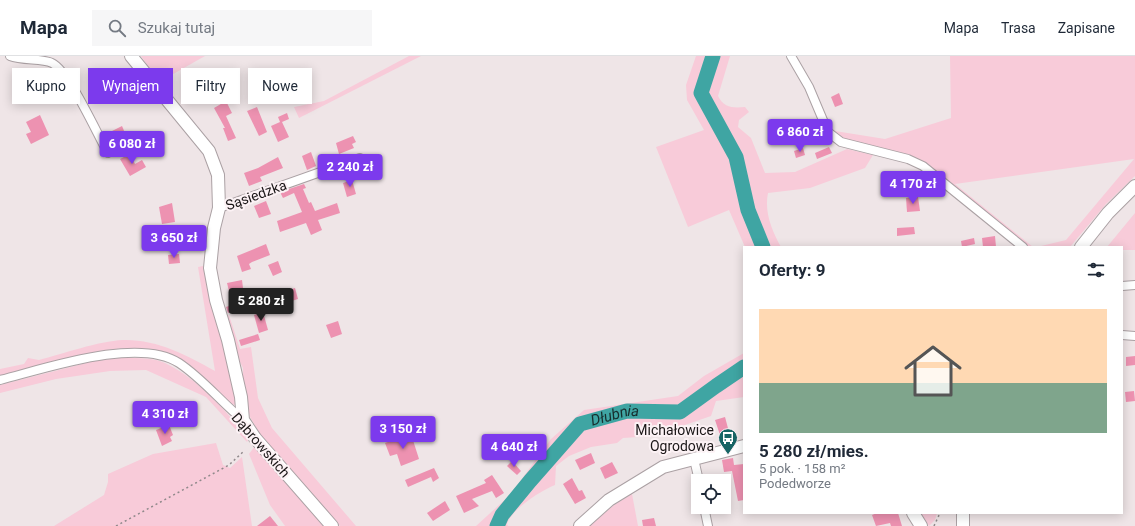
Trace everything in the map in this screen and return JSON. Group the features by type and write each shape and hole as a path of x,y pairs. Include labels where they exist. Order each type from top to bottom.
{"street":[{"path":"10,56 16,59 52,62 65,74 108,153"},
{"path":"131,56 209,151 218,175 219,208 213,235 210,268 216,300 228,340 241,397 243,420"},
{"path":"790,56 809,87 828,132 841,142 908,159 923,166 1022,246"},
{"name":"Sąsiedzka","path":"219,208 360,158"},
{"path":"1082,246 1108,214 1135,186"},
{"path":"1123,286 1135,285"},
{"path":"1123,335 1135,336"},
{"name":"Dąbrowskich","path":"0,380 87,358 110,354 134,353 156,355 178,362 204,382 228,408 243,420 255,438 332,526"},
{"path":"580,526 609,500 663,467 743,446"},
{"path":"694,459 697,474"},
{"path":"705,514 708,526"},
{"path":"914,514 921,526"},
{"path":"963,514 963,526"}],"path":[{"path":"116,526 229,465 244,451"},
{"path":"934,526 940,514"}],"shaded area":[{"path":"141,56 205,56 184,68 181,68 181,70 173,74 173,68 149,68"},
{"path":"409,56 421,56 299,118 294,107 324,101"},
{"path":"696,56 730,56 718,96 726,105 733,107 745,107 749,112 739,120 738,127 751,138 765,173 795,172 847,149 873,155 865,168 810,188 768,193 768,214 781,246 745,246 729,210 688,227 656,147 704,130 687,100 686,85"},
{"path":"950,56 1135,56 1135,176 1106,204 1071,246 1041,246 1066,240 1134,159 955,184 1032,246 1025,246 919,160 843,141 835,131 885,139 951,118"},
{"path":"1135,213 1135,250 1123,250 1123,246 1108,246"},
{"path":"203,266 233,381 235,405 229,403 205,379 187,364 167,353 156,350 138,348 98,351 0,377 0,369 24,364 28,358 39,360 92,345 123,340 147,342 171,349 215,371 198,267"},
{"path":"229,315 240,349 251,347 258,398 272,428 356,526 340,526 264,441 250,417 243,386 243,368 237,356 226,317"},
{"path":"743,354 743,397 716,401 711,416 653,436 623,438 617,443 591,447 569,456 556,466 555,485 527,501 514,512 507,524 508,526 476,526 510,495 551,439 584,410 678,396 704,376"},
{"path":"120,358 143,358 160,361 177,370 211,396 249,438 247,442 206,397 146,370 110,371 56,379 0,393 0,385 94,361"},
{"path":"216,443 223,465 230,468 242,457 252,526 54,526 104,495 108,482 108,474 153,454"},
{"path":"255,446 326,526 285,526 270,505 249,454"},
{"path":"632,494 638,526 589,526 614,505"},
{"path":"922,514 937,514 935,520 929,526"}],"building":[{"path":"839,93 843,104 835,107 831,97"},
{"path":"221,104 228,104 232,113 226,116 236,138 228,141 223,128 225,128 214,108"},
{"path":"257,107 267,132 259,136 247,111"},
{"path":"287,113 289,119 282,122 289,137 278,142 271,126 280,122 278,117"},
{"path":"40,115 49,135 31,144 26,134 31,132 26,122"},
{"path":"122,126 128,140 119,145 110,132"},
{"path":"353,136 356,142 352,144 354,148 339,154 336,143"},
{"path":"829,147 832,153 817,159 815,153"},
{"path":"803,148 805,155 796,158 794,151"},
{"path":"311,152 316,166 307,170 302,156"},
{"path":"130,154 135,164 142,160 146,167 130,176 120,159"},
{"path":"278,157 283,168 260,177 262,181 249,186 244,173 258,168"},
{"path":"352,180 356,194 347,197 343,183"},
{"path":"304,184 306,188 303,189 309,203 311,202 315,211 337,203 340,213 318,220 322,230 311,235 306,223 280,232 277,221 302,212 294,193 283,198 280,192"},
{"path":"918,197 920,211 907,212 906,198"},
{"path":"266,201 271,214 259,218 254,206"},
{"path":"172,203 175,222 162,224 159,207"},
{"path":"914,227 915,234 897,236 897,228"},
{"path":"995,236 996,246 983,246 982,238"},
{"path":"974,238 975,244 962,246 961,241"},
{"path":"266,244 270,255 252,262 249,264 251,269 242,272 237,256"},
{"path":"179,254 180,263 169,264 168,255"},
{"path":"278,261 282,272 273,276 268,265"},
{"path":"242,280 243,288 229,291 227,283"},
{"path":"295,288 298,299 282,304 279,293"},
{"path":"242,301 246,309 237,313 236,310 228,313 226,307"},
{"path":"263,312 268,330 259,333 254,315"},
{"path":"338,321 342,334 331,338 326,325"},
{"path":"258,334 260,340 241,346 239,340"},
{"path":"1135,356 1135,365 1126,366 1126,357"},
{"path":"1134,391 1135,401 1126,402 1125,392"},
{"path":"725,417 729,432 720,435 715,420"},
{"path":"169,425 173,435 170,437 172,441 162,446 156,430"},
{"path":"411,434 419,459 401,466 397,454 390,456 385,443"},
{"path":"591,453 595,463 580,470 575,460"},
{"path":"733,458 734,465 743,464 743,500 738,501 732,471 724,472 722,460"},
{"path":"512,461 521,471 517,475 507,466"},
{"path":"612,462 618,473 605,479 600,468"},
{"path":"434,468 439,478 433,482 431,477 408,487 405,480"},
{"path":"492,475 504,493 496,498 492,491 472,499 479,506 464,513 456,496 486,483 484,480"},
{"path":"572,478 579,491 582,490 586,498 575,504 563,484"},
{"path":"445,501 450,510 433,521 427,513"},
{"path":"898,514 902,526 891,526 890,523 876,526 872,515"},
{"path":"270,516 278,526 257,526"},
{"path":"654,518 656,526 643,526 642,520"}],"waterway":[{"name":"Dłubnia","path":"713,56 701,93 736,157 748,210 763,246"},
{"name":"Dłubnia","path":"497,526 502,515 580,424 627,411 680,412 743,368"}],"place":[{"name":"Michałowice Ogrodowa","path":"728,455"}]}
